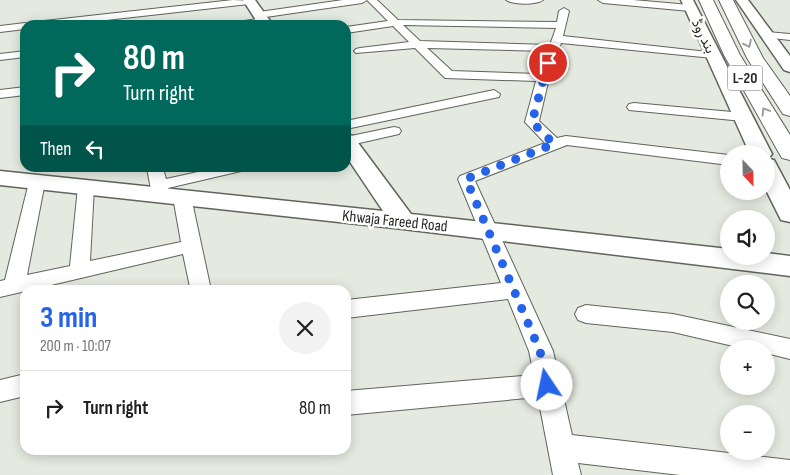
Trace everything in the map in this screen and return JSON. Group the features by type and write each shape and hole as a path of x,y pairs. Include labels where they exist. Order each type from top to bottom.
{"highway":[{"name":"L-20","path":"706,0 732,55 790,153"},
{"name":"L-20","path":"726,0 755,58 790,110"}],"main road":[{"path":"249,0 263,20"},
{"path":"742,0 790,67"},
{"name":"بند روڈ","path":"688,4 757,145"},
{"path":"351,143 403,221"},
{"name":"Khwaja Fareed Road","path":"0,178 86,187 167,192 790,266"},
{"path":"775,183 790,214"}],"street":[{"path":"78,20 249,0"},
{"path":"263,20 362,0"},
{"path":"372,0 450,76 543,78"},
{"path":"511,0 538,0"},
{"path":"603,0 688,4"},
{"path":"554,144 532,122 543,78 562,25 564,11"},
{"path":"351,29 395,23 562,25"},
{"path":"0,29 20,27"},
{"path":"767,35 790,36"},
{"path":"360,52 417,44 555,44 713,55"},
{"path":"0,57 20,55"},
{"path":"0,94 20,92"},
{"path":"351,136 494,94"},
{"path":"634,107 743,117"},
{"path":"351,136 394,131"},
{"path":"567,475 540,351 466,179 566,140 720,159"},
{"path":"157,172 191,246 200,285"},
{"path":"167,192 224,172"},
{"path":"20,285 7,288 37,182"},
{"path":"79,272 86,187"},
{"path":"20,285 191,246"},
{"path":"351,308 514,290"},
{"path":"586,314 673,323 790,350"},
{"path":"351,403 547,385"},
{"path":"0,391 20,386"},
{"path":"560,447 698,469 790,474"}],"route":[{"path":"547,385 540,351 466,179 554,144 532,122 548,63"}]}
